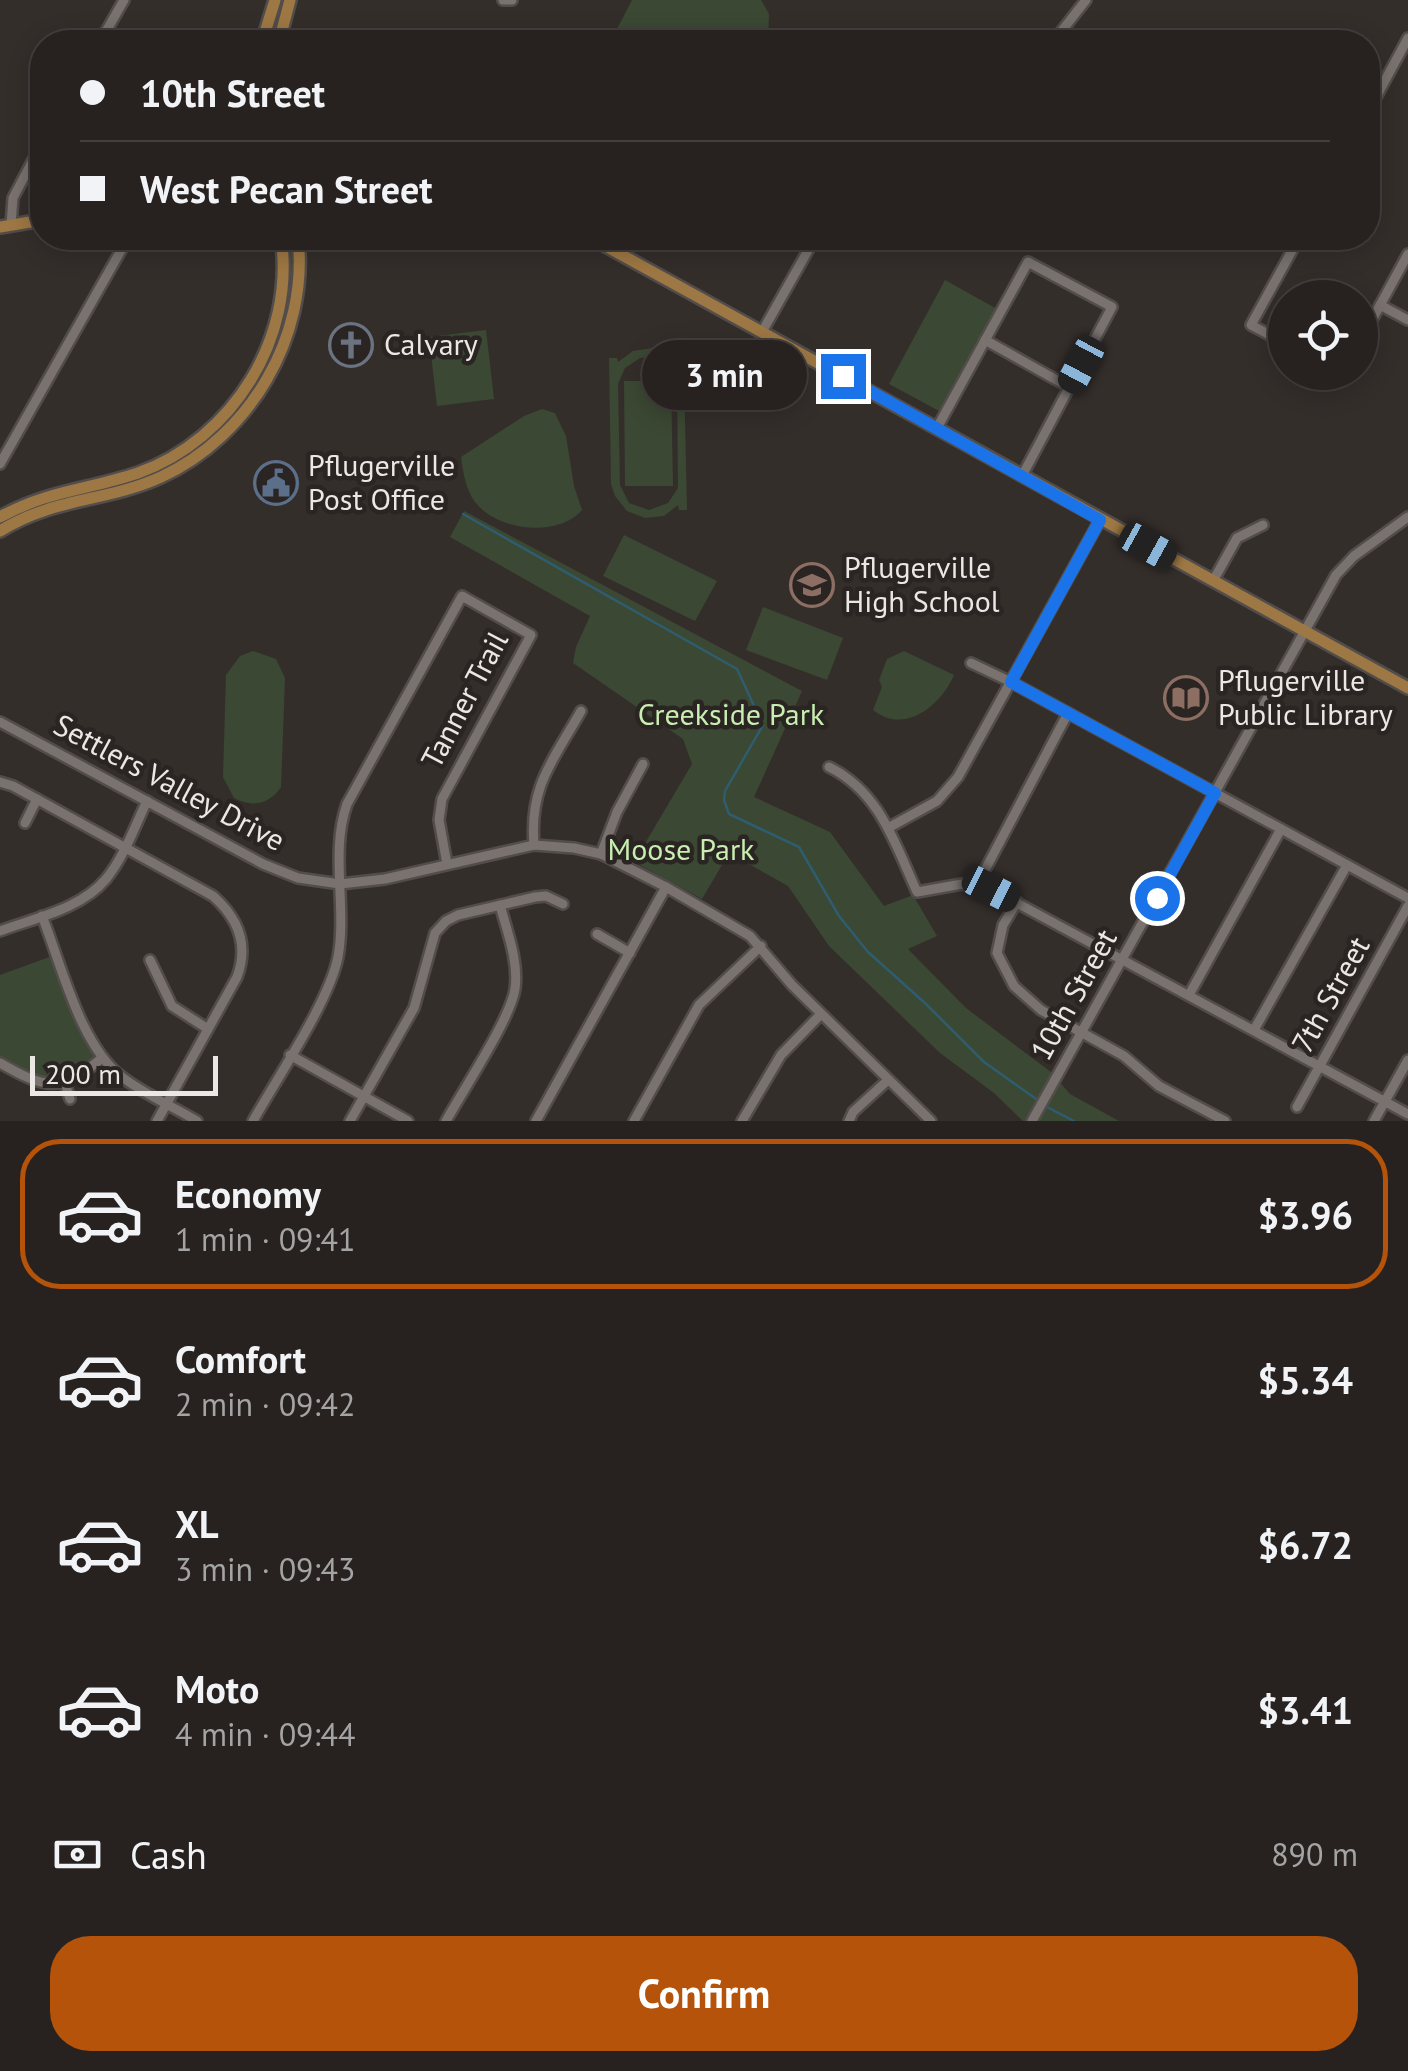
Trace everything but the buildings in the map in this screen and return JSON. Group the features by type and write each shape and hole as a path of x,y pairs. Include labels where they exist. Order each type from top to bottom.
{"main road":[{"path":"265,30 274,0"},
{"path":"281,30 290,0"},
{"path":"268,21 282,25"},
{"path":"233,416 262,362 276,324 283,290 281,250"},
{"path":"0,531 34,512 157,472 204,452 274,366 297,291 298,250"},
{"path":"613,250 1408,688"},
{"path":"283,290 297,291"},
{"path":"0,517 50,494 102,488"}],"street":[{"path":"107,30 124,0"},
{"path":"503,0 512,0"},
{"path":"1062,30 1086,0"},
{"path":"1380,93 1404,55 1408,38"},
{"path":"6,226 13,198 30,166"},
{"path":"0,464 121,250"},
{"path":"762,332 808,250"},
{"path":"1276,280 1292,250"},
{"path":"1378,310 1408,254"},
{"path":"937,428 1028,262 1112,307 1022,476"},
{"path":"1268,294 1251,324 1268,334"},
{"path":"1380,306 1408,320"},
{"path":"985,340 1069,387"},
{"name":"10th Street","path":"1034,1117 1336,576 1378,537 1408,517"},
{"path":"888,828 924,810 948,790 1100,520"},
{"path":"1213,581 1237,538 1263,524"},
{"name":"Tanner Trail","path":"340,884 347,804 462,596 531,635 442,799 438,820 448,864"},
{"path":"971,663 1408,898"},
{"path":"534,845 535,796 581,711"},
{"path":"977,885 1068,713"},
{"name":"Settlers Valley Drive","path":"0,722 280,872 340,884 385,879 534,845 601,854 740,928 821,1014 932,1121"},
{"path":"601,854 617,812 643,764"},
{"path":"829,767 860,786 874,802 917,892 947,884 977,885 1017,902 1408,1114"},
{"path":"0,782 213,896 239,929 240,968 157,1121"},
{"path":"25,823 38,799"},
{"path":"0,931 80,900 100,886 112,871 147,802"},
{"path":"1188,995 1281,829"},
{"path":"1254,1030 1346,865"},
{"path":"253,1121 334,970 340,940 340,884"},
{"path":"536,1121 666,887"},
{"path":"350,1121 414,1008 435,932 458,915 500,905 546,896 563,904"},
{"path":"1017,902 998,937 997,953 1000,964 1028,1000 1124,1056 1160,1086 1225,1121"},
{"path":"446,1121 508,1012 515,990 514,963 500,905"},
{"name":"7th Street","path":"1297,1107 1408,906"},
{"path":"42,916 86,1029 102,1058 119,1076 197,1121"},
{"path":"597,934 630,952"},
{"path":"634,1121 699,1004 761,946"},
{"path":"150,960 172,1006 208,1029"},
{"path":"742,1121 781,1056 821,1014"},
{"path":"290,1055 408,1121"},
{"path":"0,1062 45,1084 65,1083 102,1058"},
{"path":"1374,1121 1408,1060"},
{"path":"849,1121 888,1080"},
{"path":"65,1083 70,1099"}],"green space":[{"path":"632,0 761,0 769,14 768,30 617,29"},
{"path":"945,280 997,309 941,412 889,384"},
{"path":"486,330 494,399 437,406 429,337"},
{"path":"652,348 673,358 684,377 687,510 679,510 678,505 664,516 645,518 627,511 615,496 611,484 609,358 617,358 618,362 633,351","holes":["647,358 668,366 677,383 678,488 668,503 649,510 629,503 620,485 618,384 625,368"]},
{"path":"624,381 671,381 673,486 625,486"},
{"path":"542,409 555,413 566,436 582,510 558,525 512,525 485,512 475,502 461,457 524,416"},
{"name":"Creekside Park","path":"464,511 802,691 754,797 830,832 884,906 913,895 937,936 908,949 966,1008 1051,1072 1070,1094 1119,1121 1023,1121 994,1093 940,1053 829,946 788,886 729,853 702,899 634,862 692,764 683,739 573,663 590,616 450,537"},
{"path":"624,535 717,581 695,621 603,576"},
{"path":"763,607 843,638 827,680 746,650"},
{"path":"253,651 276,659 285,678 281,787 266,801 254,803 234,798 223,777 226,675 240,656"},
{"path":"904,651 954,675 932,706 897,720 873,710 887,659"},
{"path":"52,956 94,1055 84,1068 62,1079 38,1076 0,1058 0,975"}],"waterway":[{"path":"463,514 737,669 763,725 725,791 729,814 799,847 839,916 868,952 984,1062 1039,1101"},
{"path":"1045,1106 1074,1121"}],"place":[{"name":"Calvary","path":"351,345"},
{"name":"Pflugerville Post Office","path":"276,483"},
{"name":"Pflugerville High School","path":"812,585"},
{"name":"Pflugerville Public Library","path":"1186,698"}],"route":[{"path":"843,376 1100,520 1011,682 1215,793 1157,898"}],"park label":[{"name":"Moose Park","path":"681,850"}]}
